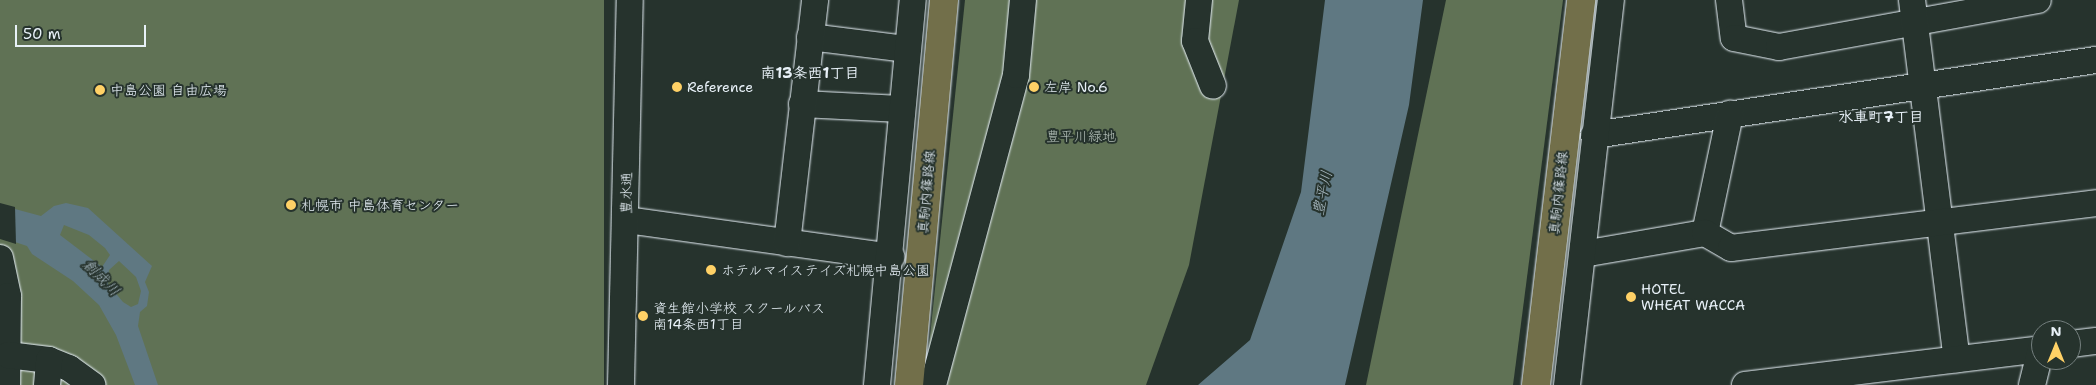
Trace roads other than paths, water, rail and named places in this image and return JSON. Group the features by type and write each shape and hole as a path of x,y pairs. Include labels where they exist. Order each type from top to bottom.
{"main road":[{"name":"真駒内篠路線","path":"909,385 944,0"},
{"name":"真駒内篠路線","path":"1536,385 1581,0"}],"street":[{"name":"豊水通","path":"621,385 630,0"},
{"path":"787,243 815,0"},
{"path":"877,385 912,0"},
{"path":"933,385 1016,75 1023,0"},
{"path":"1199,0 1195,41 1213,86"},
{"path":"1567,385 1583,254 1594,135 1611,0"},
{"path":"1729,0 1734,38 1780,47 1913,11 2038,0"},
{"path":"1913,11 1957,359"},
{"path":"810,37 907,49"},
{"path":"1594,135 2096,60"},
{"path":"802,104 901,109"},
{"path":"1705,233 1730,114"},
{"path":"1583,254 1705,233 1732,248 2096,203"},
{"path":"626,220 890,257"},
{"path":"0,258 8,296 7,385"},
{"path":"2081,343 2096,341"},
{"path":"1745,385 1879,377 1957,359 2031,350"},
{"path":"8,355 48,373 69,368 92,385"},
{"path":"2032,385 2036,370"}],"water":[{"name":"豊平川","path":"1325,0 1423,0 1409,105 1345,385 1198,385 1250,340 1301,192"},
{"name":"創成川","path":"66,203 88,208 152,266 145,282 149,292 147,306 140,312 138,326 158,385 135,385 116,335 99,305 73,281 32,254 27,246 0,237 0,205 41,216 54,206","holes":["64,225 89,235 105,248 110,255 102,267 60,235","119,261 136,277 141,291 138,304 131,307 123,302 108,284 109,270"]}],"place":[{"name":"Reference","path":"677,87"},
{"name":"左岸 No.6","path":"1034,87"},
{"name":"中島公園 自由広場","path":"100,90"},
{"name":"札幌市 中島体育センター","path":"291,205"},
{"name":"ホテルマイステイズ札幌中島公園","path":"711,270"},
{"name":"HOTEL WHEAT WACCA","path":"1631,297"},
{"name":"資生館小学校 スクールバス 南14条西1丁目","path":"643,316"}],"district":[{"name":"南13条西1丁目","path":"810,74"},
{"name":"水車町7丁目","path":"1881,118"}],"park label":[{"name":"豊平川緑地","path":"1081,136"}]}
